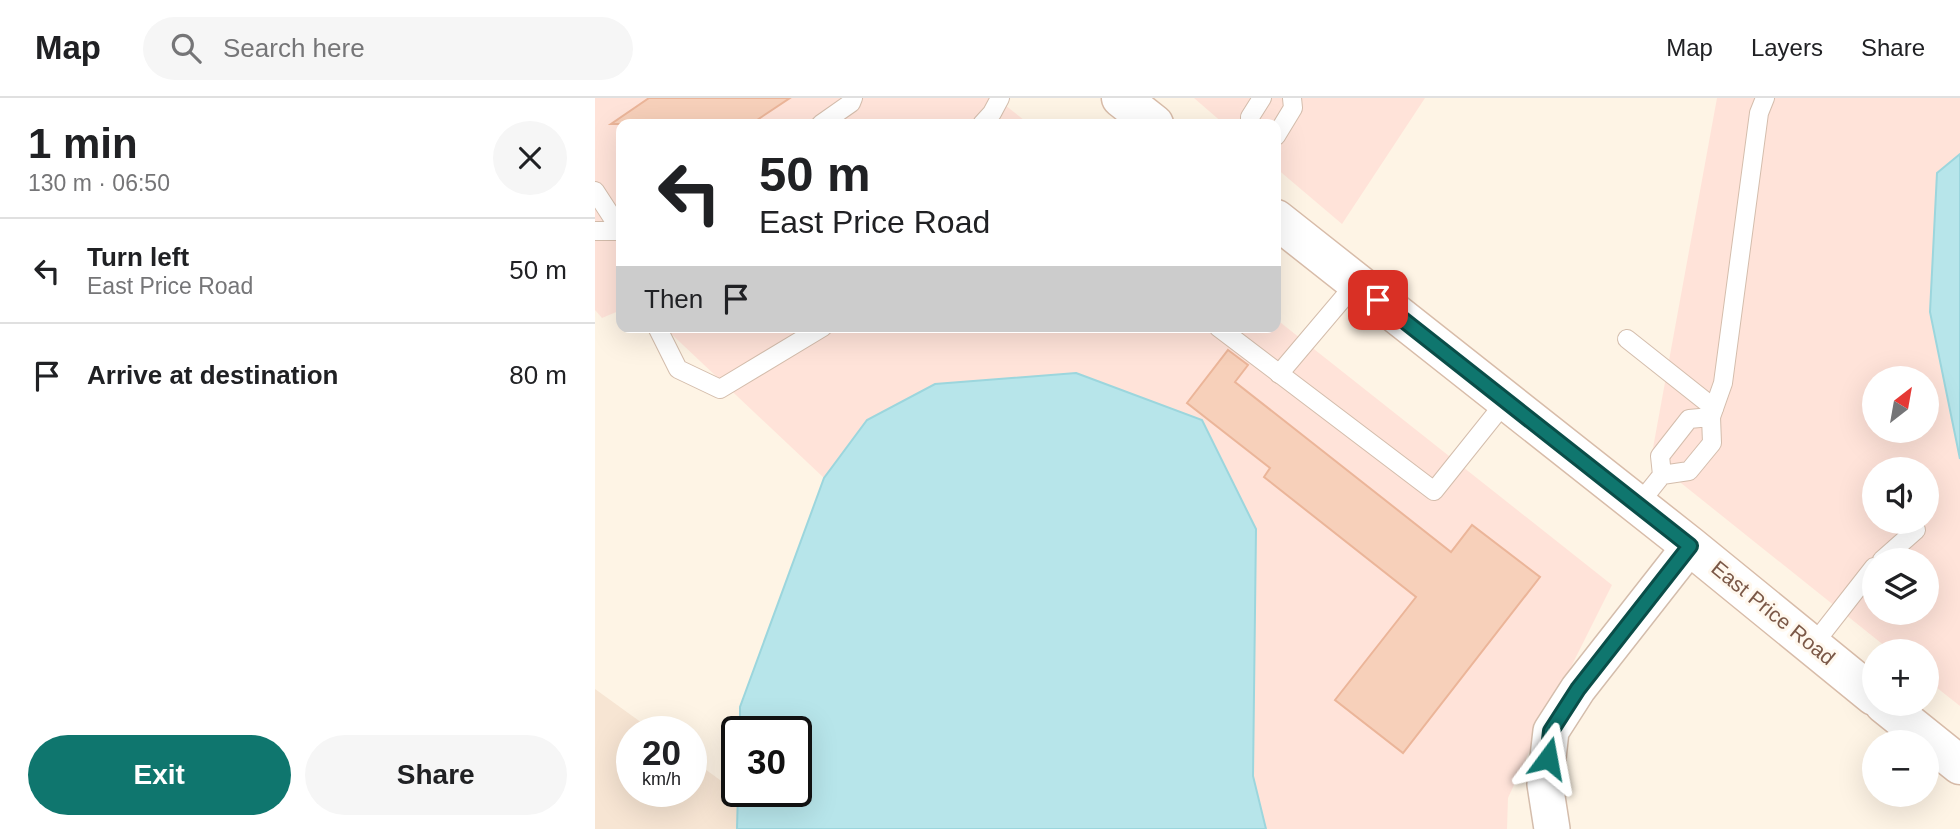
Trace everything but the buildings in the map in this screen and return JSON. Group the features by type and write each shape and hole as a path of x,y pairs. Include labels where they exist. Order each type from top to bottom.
{"main road":[{"path":"1121,98 1148,119"},
{"name":"East Price Road","path":"1281,223 1690,546 1862,686"},
{"path":"1899,716 1960,765"}],"street":[{"path":"1552,829 1545,784 1551,731 1578,689 1690,546"}],"lane":[{"path":"828,119 851,103 853,98"},
{"path":"987,119 1000,98"},
{"path":"1249,119 1262,98"},
{"path":"1281,127 1293,108 1292,98"},
{"path":"1638,505 1662,475 1689,471 1712,443 1712,413 1723,383 1759,113 1765,98"},
{"path":"595,191 616,223"},
{"path":"595,231 616,231"},
{"path":"1279,374 1356,283"},
{"path":"660,333 678,369 720,389 813,333"},
{"path":"1226,333 1434,491 1506,401"},
{"path":"1627,339 1712,413"},
{"path":"1662,475 1660,456 1689,419 1712,413"},
{"path":"1896,548 1911,534"},
{"path":"1812,645 1862,582"}],"shaded area":[{"path":"595,98 996,98 1023,119 616,119 616,312 602,318 595,310"},
{"path":"1194,98 1425,98 1342,224 1281,172 1281,119 1218,119"},
{"path":"1717,98 1960,98 1960,706 1939,689 1939,639 1876,639 1651,459"},
{"path":"1281,323 1612,585 1508,798 1507,829 1266,829 1253,776 1256,529 867,420 824,478 670,333 1281,333"},
{"path":"595,689 632,716 616,716 616,807 707,807 707,771 721,781 721,807 738,807 737,829 595,829"}],"water":[{"path":"1960,154 1960,459 1930,312 1937,173"},
{"path":"1076,373 1202,420 1256,529 1253,776 1266,829 737,829 738,807 812,807 812,716 740,716 740,707 824,478 867,420 935,384"}],"route":[{"path":"1378,300 1690,546 1578,689 1551,731 1548,758"}]}
